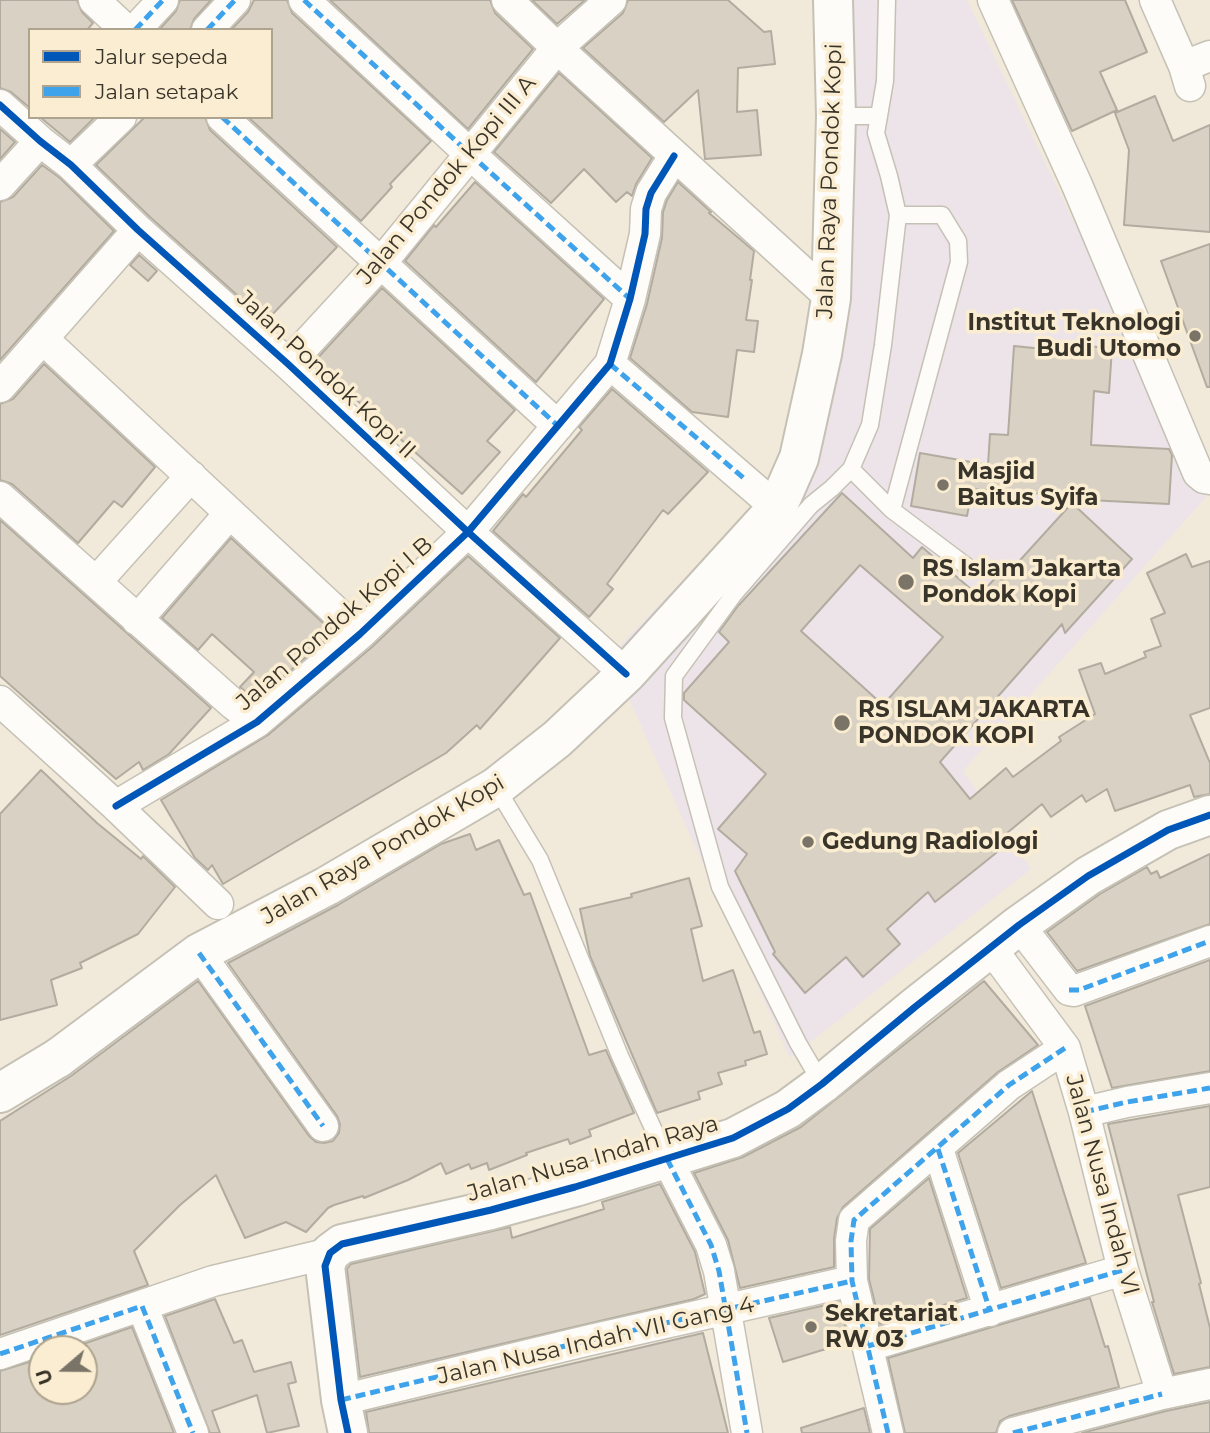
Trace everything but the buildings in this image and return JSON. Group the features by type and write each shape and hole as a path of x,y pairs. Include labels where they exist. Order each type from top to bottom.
{"main road":[{"name":"Jalan Raya Pondok Kopi","path":"0,1093 58,1058 199,953 327,886 496,788 557,739 626,674 777,508 799,458 822,354 831,298 836,116 833,0"},
{"name":"Jalan Nusa Indah Raya","path":"330,1254 342,1244 491,1210 733,1138 788,1109 1005,936 1100,869 1168,830 1210,815"},
{"path":"0,1063 58,1058"},
{"path":"330,1254 325,1266 344,1417"}],"street":[{"path":"94,0 124,28"},
{"path":"137,28 163,0"},
{"path":"209,28 235,0"},
{"path":"304,0 630,299"},
{"path":"507,0 831,298"},
{"name":"Jalan Pondok Kopi III A","path":"288,364 381,263 557,48 611,0"},
{"path":"993,0 1077,185 1198,473 1210,479"},
{"path":"1155,0 1195,69"},
{"name":"Jalan Pondok Kopi II","path":"0,104 71,165 138,230 626,674"},
{"path":"71,165 119,119"},
{"path":"224,119 558,426"},
{"path":"0,185 40,141"},
{"path":"674,156 650,193 645,234 630,299 610,363 777,508"},
{"path":"0,387 138,230"},
{"path":"44,340 360,634"},
{"name":"Jalan Pondok Kopi I B","path":"116,806 257,722 360,634 468,532 610,363"},
{"path":"97,582 191,476"},
{"path":"0,497 137,620 257,722"},
{"path":"137,620 230,513"},
{"path":"0,701 116,806 218,904"},
{"path":"1005,936 1069,990 1079,990 1210,942"},
{"name":"Jalan Nusa Indah VI","path":"1005,936 1065,1048 1124,1270 1162,1394"},
{"path":"199,953 323,1126"},
{"path":"888,1433 852,1281 850,1241 854,1220 1009,1085 1065,1048"},
{"path":"1084,1112 1210,1088"},
{"path":"938,1149 990,1311"},
{"path":"667,1159 710,1245 719,1270 747,1433"},
{"path":"0,1354 213,1281 330,1254"},
{"path":"867,1346 1124,1270"},
{"name":"Jalan Nusa Indah VII Gang 4","path":"344,1417 590,1340 852,1281"},
{"path":"142,1306 193,1433"},
{"path":"1013,1433 1210,1384"}],"lane":[{"path":"822,1084 798,1043 720,887 673,718 672,693 674,676 734,594 811,505 851,469 870,425 883,345 898,215 890,176 876,133 885,81 887,0"},
{"path":"836,116 878,116"},
{"path":"892,510 959,262 958,240 942,215 898,215"},
{"path":"851,469 892,510 969,568"},
{"path":"496,788 540,860 620,1056 667,1159"}],"shaded area":[{"name":"RS Islam Jakarta Pondok Kopi","path":"848,0 967,0 1206,497 963,771 1031,869 790,1058 629,699 606,660 756,504 814,433"}],"marked path":[{"path":"137,28 163,0"},
{"path":"209,28 235,0"},
{"path":"304,0 630,299 631,293"},
{"path":"224,119 558,426"},
{"path":"610,364 746,480"},
{"path":"1069,990 1079,990 1210,941"},
{"path":"199,953 323,1126"},
{"path":"888,1433 852,1281 851,1241 854,1220 1009,1085 1065,1048"},
{"path":"1084,1112 1210,1088"},
{"path":"938,1149 990,1311"},
{"path":"667,1159 711,1245 719,1271 747,1433"},
{"path":"868,1346 1123,1270"},
{"path":"341,1400 852,1281"},
{"path":"0,1354 142,1306 193,1433"},
{"path":"1013,1433 1162,1394"}],"cycle path":[{"path":"0,105 71,165 138,230 626,674"},
{"path":"116,806 257,722 360,634 468,532 610,364 630,299 645,234 646,209 651,193 674,156"},
{"path":"348,1433 341,1400 325,1266 330,1253 342,1244 491,1210 733,1138 788,1109 822,1084 1019,925 1088,876 1168,830 1210,815"}],"place":[{"name":"Institut Teknologi Budi Utomo","path":"1195,336"},
{"name":"Masjid Baitus Syifa","path":"943,485"},
{"name":"RS Islam Jakarta Pondok Kopi","path":"906,582"},
{"name":"RS ISLAM JAKARTA PONDOK KOPI","path":"842,723"},
{"name":"Gedung Radiologi","path":"808,842"},
{"name":"Sekretariat RW 03","path":"811,1327"}]}
